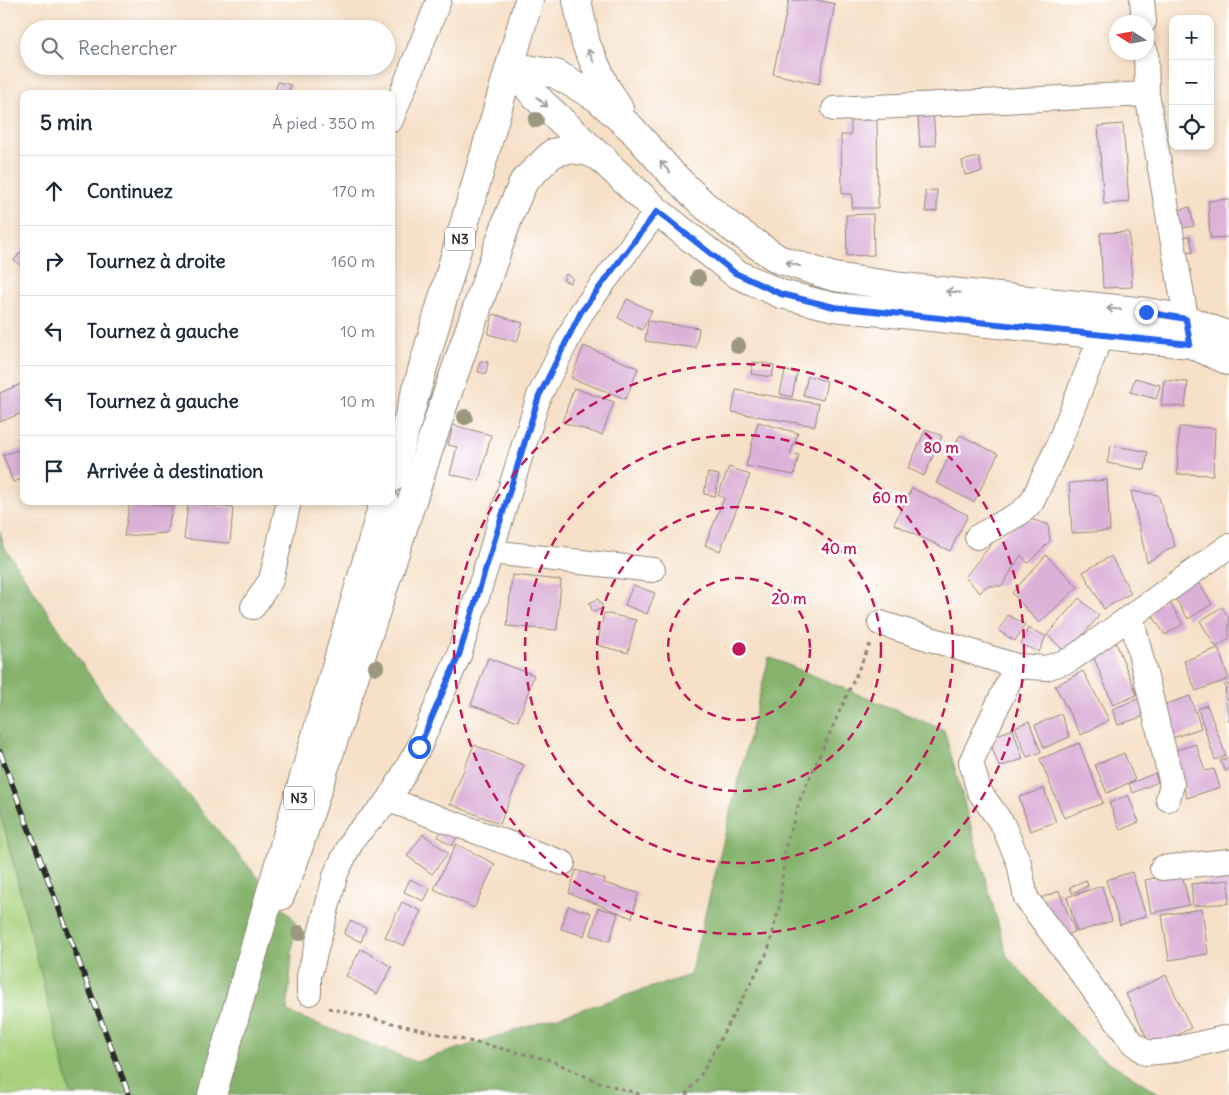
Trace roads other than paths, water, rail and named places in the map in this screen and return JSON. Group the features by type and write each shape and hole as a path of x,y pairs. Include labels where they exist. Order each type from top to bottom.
{"main road":[{"name":"N3","path":"395,464 529,0"},
{"path":"577,0 586,44 604,84 632,129"},
{"path":"510,66 556,74 596,97 632,129 672,174 703,204 731,227 778,259 834,277 902,287 1146,312 1188,332 1229,361"},
{"path":"510,66 535,96 603,158 657,211 735,273 781,294 834,307 1102,334 1188,332 1229,336"},
{"path":"252,959 293,864 449,387 510,213 524,181 553,153 569,149 586,151 603,158"},
{"name":"N3","path":"212,1095 383,505"}],"street":[{"path":"395,110 439,0"},
{"path":"1142,0 1143,15"},
{"path":"1146,60 1147,94 1188,332"},
{"path":"834,109 1147,94"},
{"path":"309,993 309,976 336,873 354,837 389,800 419,747 459,655 539,396 581,312 657,211"},
{"path":"977,537 1020,513 1032,502 1057,448 1102,334"},
{"path":"253,607 271,580 288,505"},
{"path":"880,623 1016,666 1046,668 1070,660 1229,546"},
{"path":"491,552 653,570"},
{"path":"1131,616 1172,784 1168,799"},
{"path":"1016,666 971,762 979,791 1003,826 1013,848 1019,863 1026,898 1132,1042 1146,1053 1168,1051 1229,1037"},
{"path":"389,800 563,863"},
{"path":"1162,868 1229,861"}],"railway":[{"path":"0,752 129,1095"}]}
